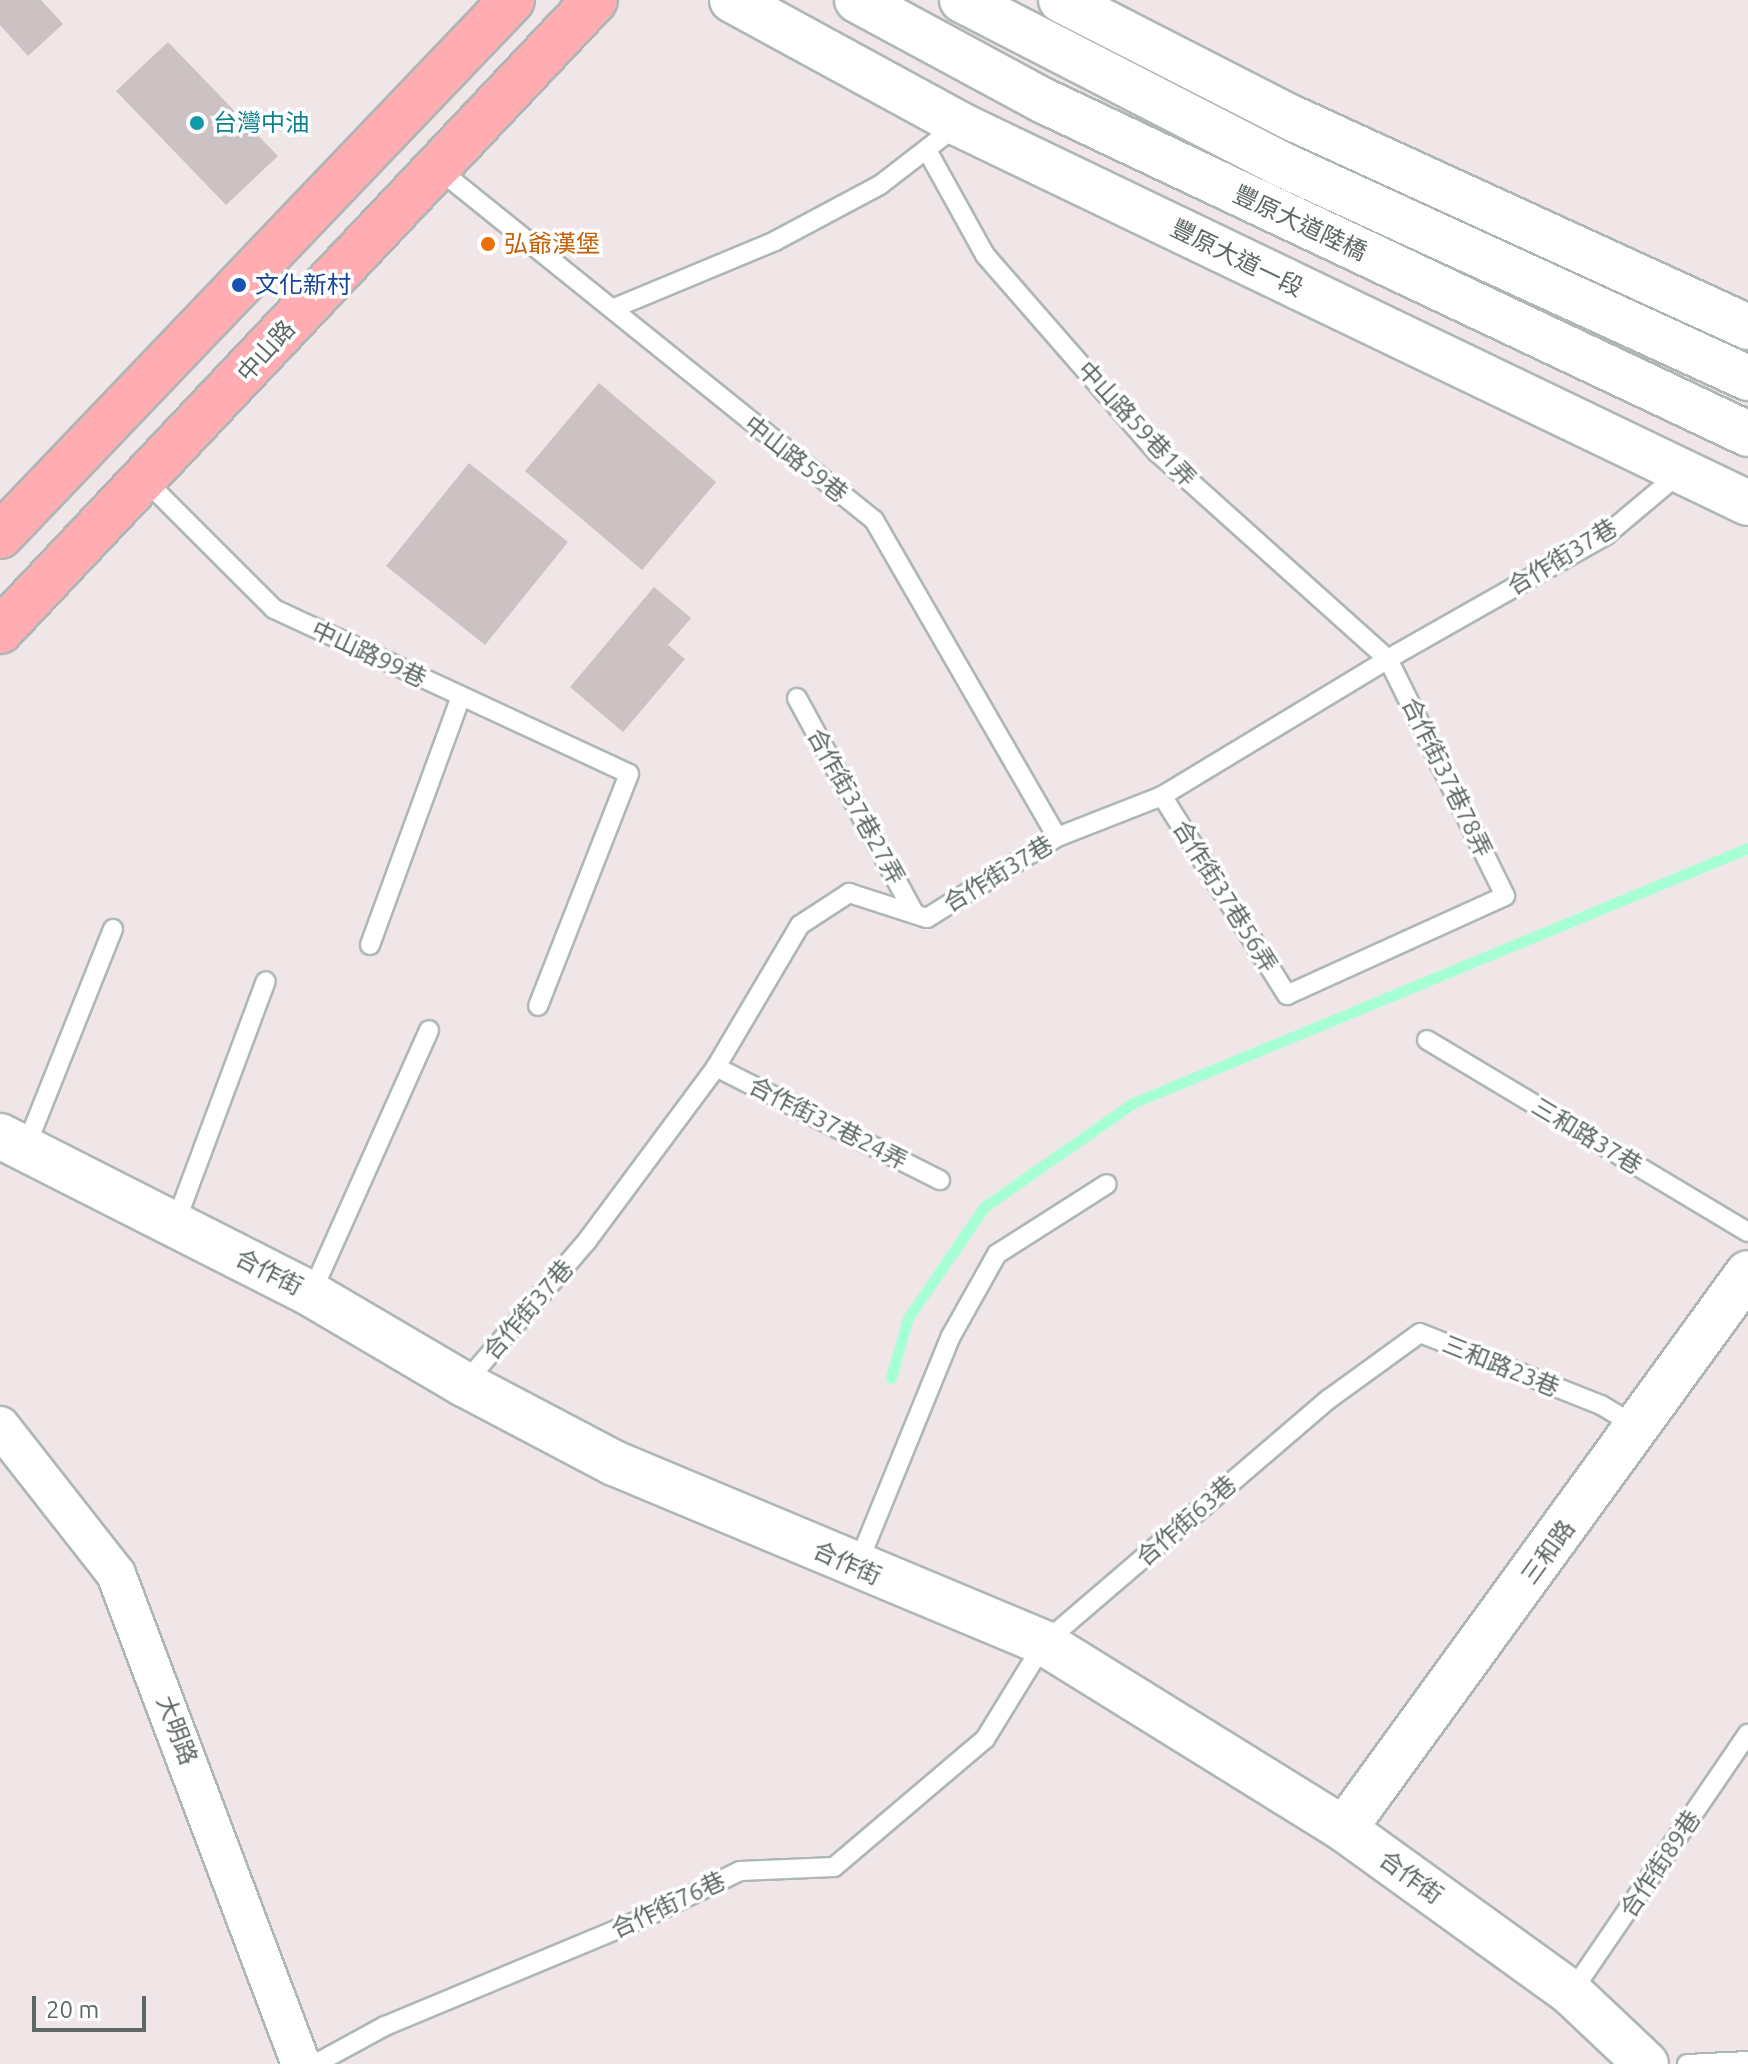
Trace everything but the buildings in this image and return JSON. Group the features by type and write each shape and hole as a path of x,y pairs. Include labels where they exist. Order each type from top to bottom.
{"main road":[{"path":"0,536 512,0"},
{"name":"中山路","path":"0,631 146,481 435,166 595,0"}],"street":[{"name":"豐原大道一段","path":"732,0 943,138 1748,503"},
{"name":"豐原大道陸橋","path":"857,0 1044,101 1748,434"},
{"name":"豐原大道陸橋","path":"962,0 1281,164 1748,378"},
{"path":"1061,0 1292,118 1748,327"},
{"name":"合作街","path":"12,1143 311,1294 464,1384 614,1463 856,1569 1044,1643 1344,1829 1571,1993 1646,2064"},
{"name":"三和路","path":"1344,1829 1639,1428 1740,1298"},
{"name":"大明路","path":"0,1426 116,1574 301,2064"}],"lane":[{"path":"612,309 775,241 943,138"},
{"name":"中山路59巷1弄","path":"943,138 985,255 1157,452 1388,659"},
{"name":"中山路59巷","path":"435,166 874,520 1057,837"},
{"name":"合作街37巷","path":"464,1384 587,1241 716,1067 800,925 849,893 927,918 1057,837 1162,796 1388,659 1606,535 1680,473"},
{"name":"中山路99巷","path":"146,481 274,609 629,774 538,1006"},
{"name":"合作街37巷78弄","path":"1287,995 1505,896 1388,659"},
{"path":"370,945 461,696"},
{"name":"合作街37巷27弄","path":"797,698 915,914"},
{"name":"合作街37巷56弄","path":"1162,796 1287,995"},
{"path":"12,1143 113,929"},
{"path":"175,1224 266,981"},
{"path":"311,1294 429,1030"},
{"name":"三和路37巷","path":"1427,1040 1748,1232"},
{"name":"合作街37巷24弄","path":"716,1067 940,1180"},
{"path":"856,1569 951,1336 997,1254 1107,1184"},
{"name":"三和路23巷","path":"1329,1399 1420,1333 1601,1405 1639,1428"},
{"name":"合作街63巷","path":"1044,1643 1329,1399"},
{"name":"合作街76巷","path":"315,2064 385,2026 640,1920 740,1871 834,1867 985,1739 1044,1643"},
{"name":"合作街89巷","path":"1571,1993 1748,1734"},
{"path":"1687,2064 1748,2061"}],"waterway":[{"path":"891,1378 908,1318 984,1207 1133,1103 1748,848"}],"place":[{"name":"台灣中油","path":"197,123"},
{"name":"弘爺漢堡","path":"488,244"},
{"name":"文化新村","path":"239,285"}]}
